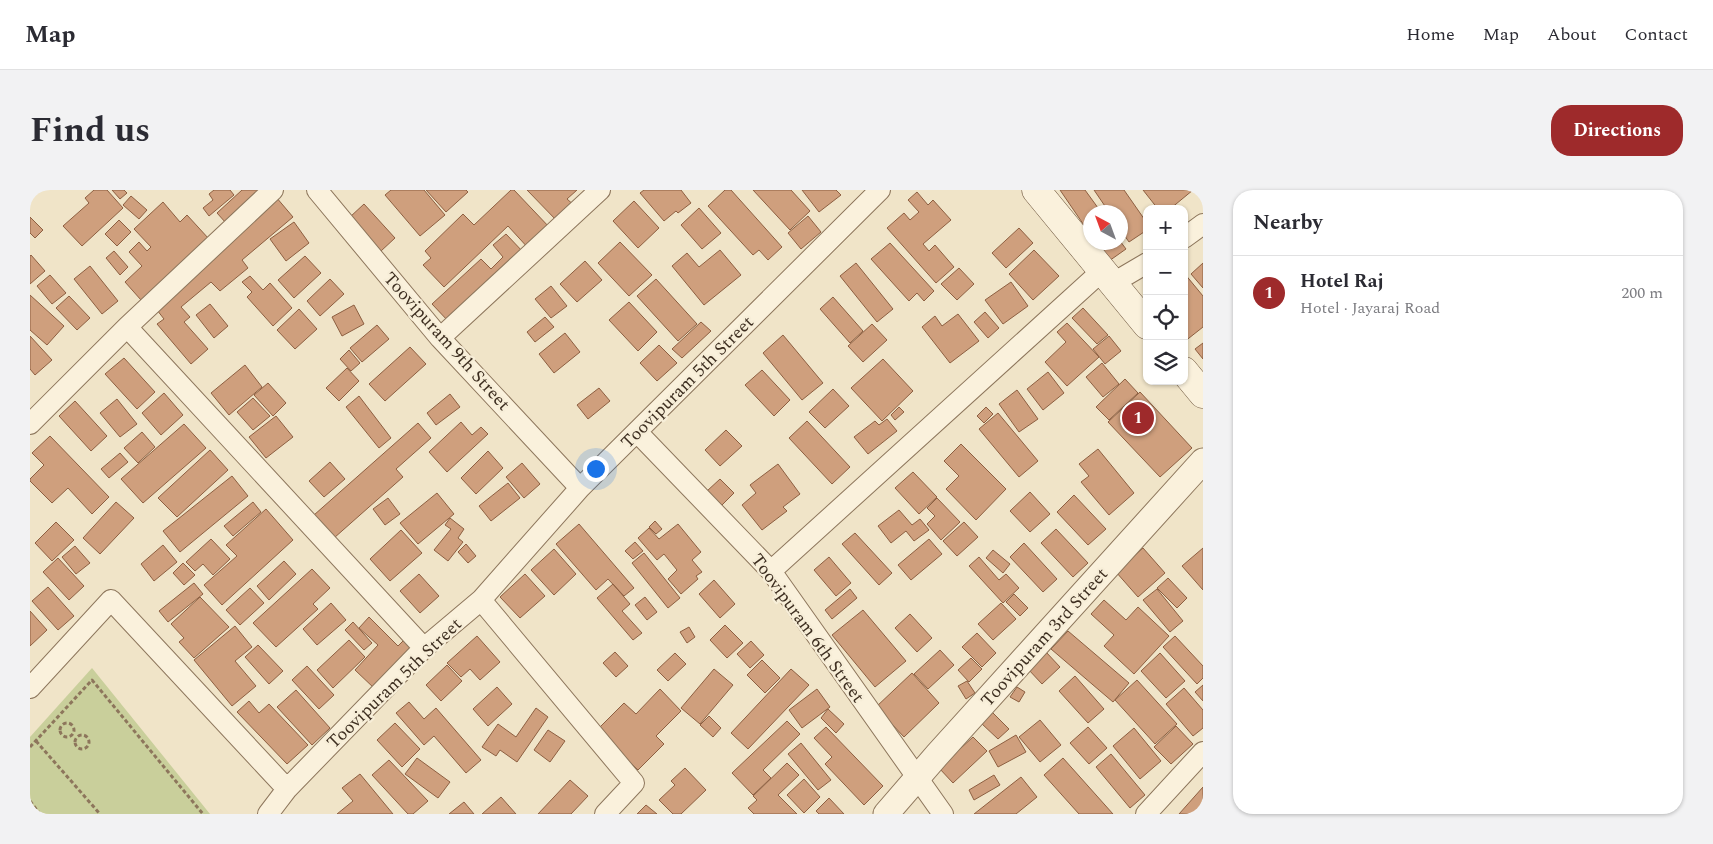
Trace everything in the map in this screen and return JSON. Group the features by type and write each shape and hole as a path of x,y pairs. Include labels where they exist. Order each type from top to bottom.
{"main road":[{"path":"1036,190 1143,320"},
{"path":"1188,376 1203,394"}],"street":[{"path":"30,424 127,327 273,190"},
{"path":"440,338 600,190"},
{"name":"Toovipuram 5th Street","path":"268,814 287,789 424,648 481,600 580,488 880,190"},
{"name":"Toovipuram 9th Street","path":"321,191 440,338 580,488"},
{"path":"1188,235 1203,224"},
{"path":"771,571 1108,277 1143,264"},
{"path":"127,327 424,648"},
{"name":"Toovipuram 6th Street","path":"637,432 771,571 943,814"},
{"name":"Toovipuram 3rd Street","path":"886,814 1203,461"},
{"path":"30,688 111,600 287,789"},
{"path":"481,600 634,783 605,814"},
{"path":"1146,814 1203,752"}],"path":[{"path":"30,747 92,680 203,814"},
{"path":"56,719 62,725"},
{"path":"69,723 73,726 72,734 66,737 62,735 60,731 62,725 69,723"},
{"path":"72,734 76,738"},
{"path":"80,735 85,736 88,739 88,746 84,749 77,748 75,745 76,738 80,735"},
{"path":"36,741 100,814"},
{"path":"30,801 40,814"}],"green space":[{"path":"92,668 210,814 32,814 30,812 30,737"}],"building":[{"path":"94,190 107,190 123,208 82,246 63,226 89,203 85,198"},
{"path":"112,190 124,190 127,193 120,199"},
{"path":"214,190 230,190 234,195 209,216 203,208 213,200 209,194"},
{"path":"242,190 262,190 226,223 217,213"},
{"path":"391,190 424,190 445,215 420,236 385,195"},
{"path":"426,190 466,190 468,192 446,212"},
{"path":"511,190 514,190 551,229 530,250 508,226 444,287 423,265 431,258 425,251 463,214 474,225"},
{"path":"527,190 577,190 567,199 575,206 558,222"},
{"path":"644,190 681,190 691,203 678,213 676,211 664,221 640,193"},
{"path":"725,190 731,190 782,247 768,260 759,250 753,255 708,206"},
{"path":"753,190 791,190 810,211 790,230"},
{"path":"802,190 836,190 841,195 819,212"},
{"path":"1060,190 1085,190 1096,205 1083,205 1083,224"},
{"path":"1094,190 1124,190 1143,217 1143,233 1129,242 1128,205 1104,205"},
{"path":"1143,190 1193,190 1175,205 1155,205"},
{"path":"917,192 928,205 933,200 951,220 923,244 929,251 935,245 954,267 936,283 887,228 904,213 910,220 919,212 908,200"},
{"path":"131,196 147,210 139,219 123,205"},
{"path":"276,197 293,217 242,260 248,268 220,291 211,282 181,307 190,317 184,322 208,349 191,364 157,324 164,319 157,310"},
{"path":"634,201 659,228 638,248 613,221"},
{"path":"163,202 180,222 187,215 209,239 141,300 125,282 142,266 129,252 139,242 147,251 151,247 134,229"},
{"path":"364,204 395,238 381,251 350,217"},
{"path":"699,208 721,233 702,249 681,225"},
{"path":"808,216 821,232 801,249 788,233"},
{"path":"30,217 43,230 35,238 30,233"},
{"path":"119,220 131,232 117,246 105,234"},
{"path":"294,222 309,243 286,261 270,239"},
{"path":"1019,228 1033,243 1006,268 992,253"},
{"path":"506,234 524,253 449,322 432,304 481,259 491,269 503,257 493,245"},
{"path":"620,242 652,275 629,296 598,263"},
{"path":"890,243 934,291 924,301 917,293 909,301 871,259"},
{"path":"720,250 741,275 704,305 672,266 687,253 699,267"},
{"path":"1034,250 1059,276 1033,300 1009,274"},
{"path":"1101,250 1125,250 1109,261"},
{"path":"114,251 128,267 120,275 106,258"},
{"path":"30,256 45,271 30,284"},
{"path":"305,256 321,273 294,298 278,280"},
{"path":"585,261 602,280 577,302 560,284"},
{"path":"856,263 893,309 877,322 840,276"},
{"path":"1203,263 1203,288 1191,274"},
{"path":"90,266 118,301 102,314 74,279"},
{"path":"959,268 974,284 957,300 941,284"},
{"path":"50,275 66,293 52,304 37,286"},
{"path":"250,276 263,290 270,283 292,308 273,326 247,297 252,292 242,282"},
{"path":"1188,278 1203,296 1203,327 1188,339"},
{"path":"330,279 344,294 320,316 307,301"},
{"path":"656,279 697,324 678,341 637,296"},
{"path":"1011,282 1028,306 1003,324 985,300"},
{"path":"551,286 567,306 551,318 535,299"},
{"path":"30,295 64,326 47,345 30,330"},
{"path":"69,296 90,318 77,330 56,308"},
{"path":"833,297 863,331 850,343 820,309"},
{"path":"629,302 657,332 638,351 609,320"},
{"path":"210,304 228,326 214,338 196,315"},
{"path":"354,305 364,324 342,336 332,317"},
{"path":"1083,308 1108,335 1097,344 1072,318"},
{"path":"299,309 317,329 295,349 277,330"},
{"path":"985,312 999,328 988,338 974,322"},
{"path":"958,314 979,341 950,363 922,327 935,316 942,326"},
{"path":"545,317 554,327 535,342 527,332"},
{"path":"701,322 711,331 682,358 672,349"},
{"path":"1067,323 1099,357 1067,386 1045,362 1066,342 1057,332"},
{"path":"872,324 887,340 863,362 848,346"},
{"path":"377,325 389,339 362,362 350,348"},
{"path":"565,333 580,352 554,373 539,354"},
{"path":"783,335 823,383 802,400 763,353"},
{"path":"30,336 52,360 35,375 30,369"},
{"path":"1109,336 1121,351 1105,364 1093,349"},
{"path":"1203,343 1203,359 1195,349"},
{"path":"659,345 677,363 657,381 640,363"},
{"path":"410,347 426,364 385,401 369,384"},
{"path":"349,350 360,363 351,371 340,359"},
{"path":"124,358 155,392 137,409 105,374"},
{"path":"883,359 913,391 882,421 851,388"},
{"path":"1102,363 1119,384 1103,397 1086,377"},
{"path":"245,365 262,387 229,415 211,393"},
{"path":"347,368 359,381 339,401 326,388"},
{"path":"762,370 790,400 774,416 745,385"},
{"path":"1048,372 1064,393 1043,410 1027,389"},
{"path":"1125,379 1138,393 1109,420 1096,407"},
{"path":"268,383 286,403 273,416 254,395"},
{"path":"599,388 610,401 588,419 577,405"},
{"path":"833,389 849,406 825,428 809,412"},
{"path":"1017,390 1038,419 1019,432 999,404"},
{"path":"1140,392 1192,448 1160,477 1108,422"},
{"path":"164,393 183,415 161,435 142,413"},
{"path":"450,394 460,407 436,425 427,413"},
{"path":"359,396 391,438 379,448 346,407"},
{"path":"253,398 270,416 253,430 237,412"},
{"path":"117,399 137,424 120,437 100,413"},
{"path":"75,401 107,436 91,451 59,416"},
{"path":"899,407 904,412 895,420 891,415"},
{"path":"986,407 993,414 984,423 977,416"},
{"path":"998,413 1038,461 1019,477 979,429"},
{"path":"276,416 293,437 266,458 249,437"},
{"path":"887,419 897,431 868,454 854,437 875,421 879,425"},
{"path":"807,421 850,467 832,484 789,438"},
{"path":"461,422 472,435 481,427 488,434 447,472 429,452"},
{"path":"418,423 431,438 396,469 403,477 334,538 314,515"},
{"path":"184,424 206,448 143,503 121,479"},
{"path":"726,430 742,446 720,466 705,450"},
{"path":"142,432 155,447 138,463 124,448"},
{"path":"50,436 109,497 92,514 68,488 52,503 30,481 44,465 32,453"},
{"path":"961,444 1006,489 976,520 946,489 959,476 944,461"},
{"path":"1098,449 1134,493 1109,515 1081,482 1089,476 1079,464"},
{"path":"210,450 228,470 177,517 158,498"},
{"path":"488,451 503,468 476,494 461,478"},
{"path":"120,453 128,462 109,478 101,469"},
{"path":"330,462 345,479 324,497 309,481"},
{"path":"522,463 540,484 524,498 506,477"},
{"path":"778,464 800,494 783,507 787,511 762,530 742,505 756,493 750,485"},
{"path":"913,472 937,497 919,514 895,488"},
{"path":"232,476 248,496 180,552 163,531"},
{"path":"720,479 734,493 722,505 707,491"},
{"path":"508,483 520,498 491,521 479,506"},
{"path":"1030,492 1050,514 1030,532 1010,511"},
{"path":"437,493 454,514 418,544 400,523"},
{"path":"1074,495 1106,529 1088,545 1057,512"},
{"path":"388,498 400,514 385,525 373,509"},
{"path":"937,498 960,522 941,540 927,524 935,516 927,508"},
{"path":"116,502 134,518 100,554 83,538"},
{"path":"253,502 261,512 233,536 224,526"},
{"path":"266,509 293,540 222,605 204,585 237,556 226,545"},
{"path":"899,510 912,525 920,519 929,530 914,541 906,531 891,543 878,526"},
{"path":"450,518 464,529 458,538 463,542 448,561 434,550 451,529 445,525"},
{"path":"655,521 662,529 656,534 649,527"},
{"path":"56,522 74,540 52,561 35,543"},
{"path":"964,522 978,537 957,556 943,541"},
{"path":"579,524 634,588 624,596 608,579 596,590 556,544"},
{"path":"678,524 701,552 692,560 702,572 696,576 698,579 681,594 668,579 677,570 664,554 657,560 638,538 649,528 659,539"},
{"path":"1056,529 1088,563 1073,577 1041,543"},
{"path":"401,530 422,553 390,581 370,559"},
{"path":"855,533 892,573 879,585 842,544"},
{"path":"211,539 230,559 213,575 203,564 195,571 186,562"},
{"path":"929,539 942,554 911,580 898,565"},
{"path":"635,542 643,551 633,559 625,551"},
{"path":"1024,543 1057,579 1043,592 1010,557"},
{"path":"466,544 476,556 468,563 458,552"},
{"path":"163,545 177,562 154,581 141,564"},
{"path":"75,546 90,563 76,574 62,557"},
{"path":"1143,548 1165,573 1138,597 1116,572"},
{"path":"1203,548 1203,590 1182,566"},
{"path":"554,549 576,574 554,595 531,570"},
{"path":"993,550 1010,564 1003,573 986,558"},
{"path":"644,553 680,598 668,608 632,563"},
{"path":"829,557 851,583 836,596 814,570"},
{"path":"979,557 999,580 1006,574 1019,588 1003,603 969,566"},
{"path":"58,558 84,586 69,600 43,572"},
{"path":"284,561 296,574 269,600 257,586"},
{"path":"183,563 195,575 184,585 173,573"},
{"path":"312,569 330,588 313,604 318,609 276,647 253,623"},
{"path":"419,574 439,596 420,613 400,591"},
{"path":"525,574 545,596 520,618 500,597"},
{"path":"1168,578 1187,598 1177,608 1157,588"},
{"path":"714,580 735,604 720,618 699,594"},
{"path":"194,583 203,594 168,622 159,611"},
{"path":"613,584 630,604 622,611 642,633 633,640 597,598"},
{"path":"48,587 74,616 58,630 32,601"},
{"path":"250,588 264,603 240,625 226,610"},
{"path":"850,589 857,598 832,619 825,610"},
{"path":"1157,589 1183,621 1170,632 1143,600"},
{"path":"1014,594 1028,608 1020,616 1006,602"},
{"path":"200,597 229,627 194,658 179,642 184,638 171,624"},
{"path":"645,597 657,612 647,620 635,605"},
{"path":"1104,600 1126,620 1138,607 1169,636 1134,674 1104,646 1114,635 1091,614"},
{"path":"331,603 346,620 317,645 303,629"},
{"path":"1001,603 1016,619 993,640 978,624"},
{"path":"863,610 906,661 875,687 832,635"},
{"path":"30,611 47,630 30,646"},
{"path":"910,614 932,638 917,652 895,628"},
{"path":"369,617 398,646 405,639 414,648 375,689 355,670 378,645 359,628"},
{"path":"353,622 372,643 364,650 345,630"},
{"path":"725,625 743,643 727,658 710,640"},
{"path":"235,626 252,647 235,661 256,686 232,706 194,660"},
{"path":"689,627 695,637 687,643 680,632"},
{"path":"1068,631 1129,683 1113,702 1051,649"},
{"path":"977,633 996,653 982,667 962,647"},
{"path":"477,636 500,662 480,680 470,669 461,677 447,663"},
{"path":"1175,636 1203,666 1203,678 1197,684 1163,647"},
{"path":"349,640 365,657 333,688 317,670"},
{"path":"751,641 764,655 750,668 737,654"},
{"path":"258,645 283,671 269,684 245,657"},
{"path":"940,650 954,665 928,689 914,674"},
{"path":"615,652 628,666 616,677 603,663"},
{"path":"1046,652 1060,667 1042,684 1028,669"},
{"path":"675,653 686,664 668,681 657,670"},
{"path":"1160,653 1185,681 1166,698 1141,671"},
{"path":"971,658 982,669 969,682 958,670"},
{"path":"762,660 780,678 765,693 747,675"},
{"path":"447,665 462,681 441,701 426,685"},
{"path":"307,666 334,695 319,709 292,680"},
{"path":"714,669 733,685 700,724 681,708"},
{"path":"791,669 809,685 748,749 731,733"},
{"path":"912,673 939,703 904,737 876,707"},
{"path":"1075,676 1104,709 1088,723 1059,691"},
{"path":"1137,680 1177,724 1155,744 1115,700"},
{"path":"967,681 975,693 966,699 958,686"},
{"path":"1203,685 1203,701 1195,692"},
{"path":"497,687 512,704 488,726 473,709"},
{"path":"1017,687 1025,692 1019,702 1010,697"},
{"path":"1184,688 1203,710 1203,728 1193,736 1166,704"},
{"path":"660,689 681,711 656,736 664,744 638,770 597,730 624,703 636,714"},
{"path":"817,689 830,707 802,728 789,710"},
{"path":"296,690 330,728 312,745 277,707"},
{"path":"249,701 259,713 269,704 308,745 287,764 237,712"},
{"path":"409,702 424,719 436,708 481,760 466,773 434,736 424,745 396,713"},
{"path":"536,708 548,717 517,762 500,750 496,756 482,747 498,724 516,737"},
{"path":"828,709 844,724 836,733 821,718"},
{"path":"992,712 1009,729 998,739 981,723"},
{"path":"709,716 721,728 713,737 700,725"},
{"path":"1040,720 1061,745 1040,762 1019,737"},
{"path":"787,721 800,734 763,770 771,778 753,795 732,773"},
{"path":"395,723 420,749 402,767 377,740"},
{"path":"1176,726 1193,744 1171,764 1154,747"},
{"path":"826,727 883,786 864,805 825,764 832,757 814,738"},
{"path":"1088,727 1107,748 1089,764 1070,743"},
{"path":"1134,728 1161,761 1140,779 1113,746"},
{"path":"548,730 565,741 550,762 534,750"},
{"path":"1016,735 1026,752 998,767 989,751"},
{"path":"973,737 987,751 953,783 939,768"},
{"path":"801,743 831,780 818,790 788,754"},
{"path":"1111,754 1145,795 1130,808 1096,767"},
{"path":"417,758 450,782 438,798 405,774"},
{"path":"1063,758 1113,814 1079,814 1044,775"},
{"path":"389,760 428,801 413,814 408,814 372,775"},
{"path":"787,763 799,775 778,795 797,814 754,814 748,808 757,800 753,796"},
{"path":"685,768 706,790 681,814 673,814 659,800 675,785 671,781"},
{"path":"360,774 393,814 337,814 353,801 342,788"},
{"path":"994,775 1000,785 974,800 969,790"},
{"path":"1021,777 1037,797 1016,814 974,814"},
{"path":"804,779 820,797 804,813 787,795"},
{"path":"570,780 588,796 571,814 538,814"},
{"path":"1203,787 1203,814 1179,814"},
{"path":"501,797 516,814 482,814"},
{"path":"829,798 844,814 819,814 816,811"},
{"path":"464,802 474,814 449,814"},
{"path":"646,805 657,814 637,814"}],"place":[{"name":"Hotel Raj","path":"1138,418"}]}
